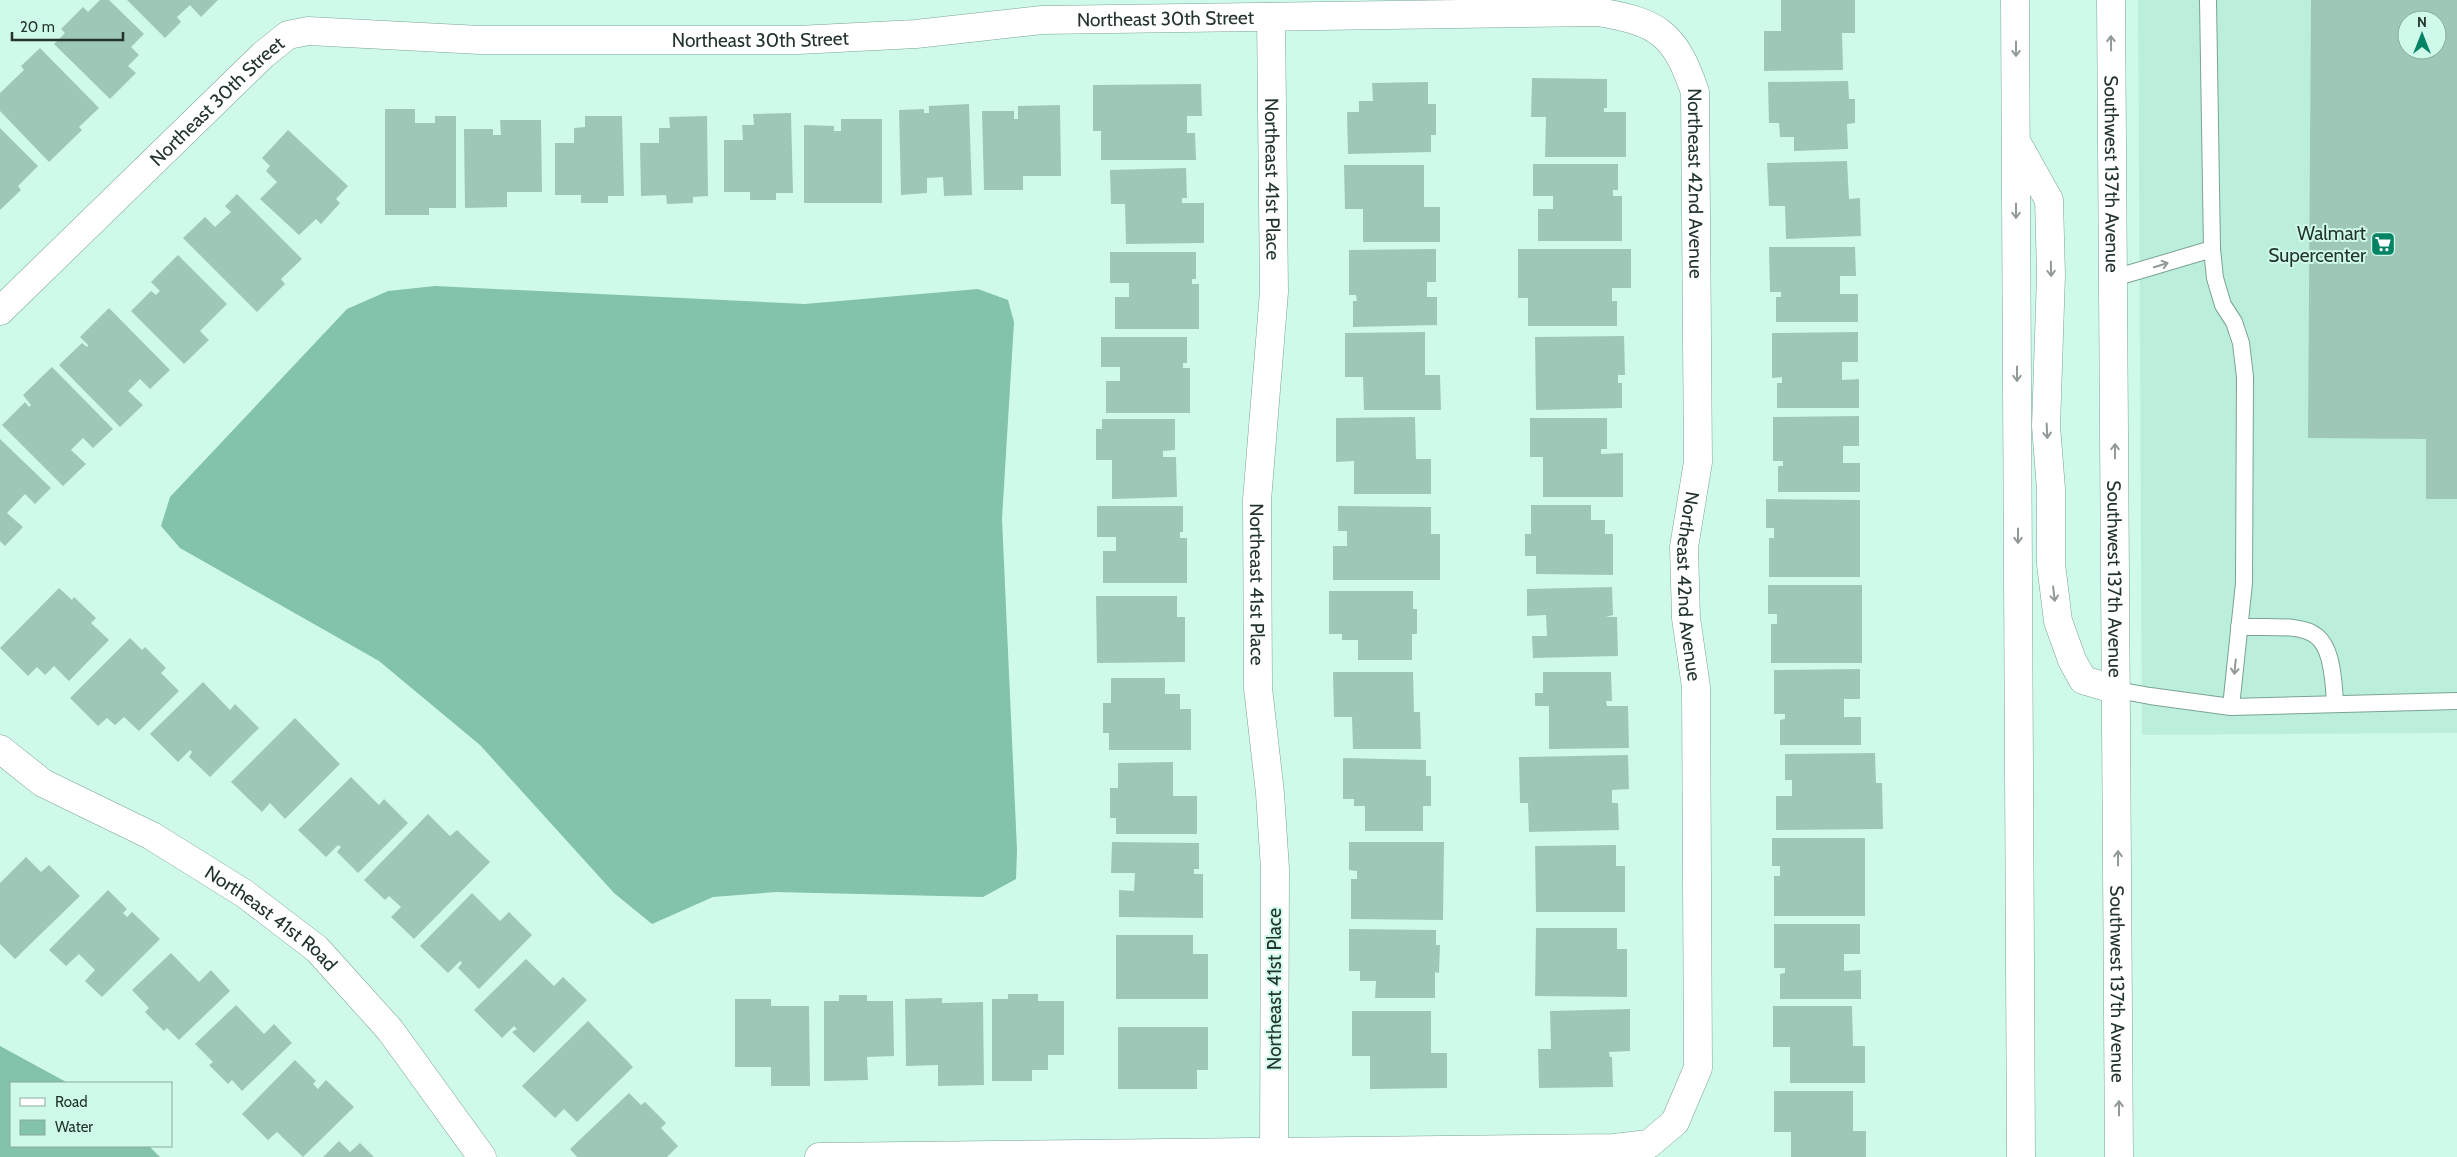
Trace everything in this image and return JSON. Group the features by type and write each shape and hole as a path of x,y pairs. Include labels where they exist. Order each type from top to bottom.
{"street":[{"path":"2015,0 2021,1157"},
{"name":"Southwest 137th Avenue","path":"2111,0 2119,1157"},
{"name":"Northeast 30th Street","path":"0,311 263,55 288,35 308,31 480,40 798,40 916,34 1042,20 1598,12 1631,17"},
{"name":"Northeast 41st Place","path":"1271,17 1274,292 1257,500 1258,688 1270,793 1275,869 1274,1152"},
{"name":"Northeast 42nd Avenue","path":"1274,1152 1614,1148 1648,1144 1675,1122 1698,1068 1696,687 1686,618 1684,546 1698,462 1695,92 1684,60 1661,31 1631,17"},
{"path":"2016,141 2049,200 2051,275 2046,426 2051,489 2051,564 2058,621 2072,660 2083,680 2117,690"},
{"name":"Northeast 41st Road","path":"0,749 43,783 152,836 245,894 317,949 390,1030 482,1157"},
{"path":"819,1157 1274,1152"}],"lane":[{"path":"2208,0 2212,249 2215,278 2223,305 2234,322 2241,343 2244,369 2244,583 2231,707"},
{"path":"2114,278 2212,249"},
{"path":"2239,627 2293,627 2316,634 2325,645 2331,658 2334,704"},
{"path":"2117,690 2231,707 2457,701"}],"shaded area":[{"path":"2138,0 2457,0 2457,733 2142,735"}],"water":[{"path":"435,286 805,304 978,289 1008,300 1014,322 1002,519 1017,850 1016,879 983,897 776,892 713,897 652,924 614,893 480,745 379,661 180,548 161,526 170,497 347,309 388,291"},
{"path":"0,1046 66,1082 10,1082 10,1147 150,1147 160,1157 0,1157"}],"building":[{"path":"100,0 109,0 144,34 131,47 139,55 128,66 136,73 110,99 54,44 65,33 61,29 83,7 88,12"},
{"path":"127,0 218,0 201,17 190,5 177,17 181,22 165,38"},
{"path":"1781,0 1855,0 1855,33 1842,33 1843,70 1764,71 1764,31 1781,31"},
{"name":"Walmart Supercenter","path":"2311,0 2457,0 2457,499 2426,499 2426,439 2308,438"},
{"path":"40,48 99,108 79,127 82,130 49,162 0,111 0,93 24,70 21,66"},
{"path":"1532,78 1607,79 1607,108 1604,108 1604,112 1626,112 1626,157 1545,157 1546,117 1531,117"},
{"path":"1848,81 1849,99 1855,99 1855,123 1847,124 1848,149 1794,151 1794,137 1780,137 1779,123 1769,123 1768,82"},
{"path":"1428,82 1428,104 1436,104 1436,135 1431,135 1431,152 1348,154 1347,112 1359,112 1359,101 1373,101 1372,83"},
{"path":"1201,84 1202,116 1187,116 1187,133 1195,133 1196,160 1101,160 1101,131 1093,131 1093,85"},
{"path":"969,104 972,195 944,196 943,177 927,178 927,193 901,195 899,110 924,109 924,113 929,113 929,106"},
{"path":"1060,105 1061,176 1023,176 1023,190 984,190 982,111 1014,111 1014,119 1018,119 1018,106"},
{"path":"385,109 415,109 415,123 435,123 435,116 456,116 456,208 429,208 429,215 385,215"},
{"path":"791,113 793,193 776,193 776,200 750,200 750,192 724,192 724,140 743,140 742,125 754,125 753,114"},
{"path":"585,116 622,116 624,196 608,196 608,203 581,203 581,195 555,195 555,143 574,143 574,128 585,127"},
{"path":"707,116 708,196 693,197 693,203 667,204 666,195 641,196 640,143 659,143 659,128 670,128 669,117"},
{"path":"841,119 882,119 882,203 804,203 804,125 834,126 834,131 841,131"},
{"path":"500,120 541,120 542,192 507,192 507,207 465,208 464,129 493,129 493,135 501,135"},
{"path":"0,128 38,166 18,186 21,190 0,210"},
{"path":"288,130 348,186 336,199 340,203 321,224 316,219 299,235 260,199 277,182 266,171 270,166 262,158"},
{"path":"1847,161 1849,199 1860,198 1861,236 1786,239 1785,206 1769,206 1767,163"},
{"path":"1533,164 1618,164 1618,190 1613,190 1613,196 1622,196 1622,241 1538,241 1538,209 1553,209 1553,196 1533,196"},
{"path":"1344,165 1424,165 1424,207 1440,207 1440,242 1363,242 1363,209 1345,209"},
{"path":"1186,168 1187,198 1182,198 1182,203 1204,203 1204,243 1126,244 1125,204 1111,204 1110,170"},
{"path":"237,194 302,259 281,279 285,284 257,312 183,238 205,217 215,227 231,212 225,206"},
{"path":"1769,247 1855,247 1856,276 1840,276 1840,294 1858,294 1858,322 1776,322 1776,297 1781,297 1781,292 1770,292"},
{"path":"1436,249 1436,282 1427,282 1427,297 1437,297 1437,325 1353,327 1353,301 1357,301 1356,295 1349,295 1349,250"},
{"path":"1518,249 1631,249 1631,288 1612,288 1612,301 1617,301 1617,326 1528,326 1528,298 1518,298"},
{"path":"1110,252 1196,252 1196,279 1192,279 1192,284 1199,284 1199,329 1115,329 1115,297 1129,297 1129,283 1110,283"},
{"path":"178,255 227,304 200,331 209,340 184,364 131,311 151,291 156,295 160,291 151,282"},
{"path":"109,308 170,370 150,389 140,379 128,391 143,405 120,427 59,365 82,343 87,347 88,345 80,337"},
{"path":"1425,332 1425,375 1440,375 1441,410 1364,410 1363,377 1345,377 1345,333"},
{"path":"1858,332 1858,362 1842,362 1842,380 1859,379 1859,408 1777,408 1777,383 1782,383 1782,377 1772,378 1772,333"},
{"path":"1624,336 1625,375 1618,375 1618,383 1622,383 1622,408 1536,410 1535,337"},
{"path":"1101,337 1187,337 1187,363 1183,363 1183,368 1190,368 1190,413 1106,413 1106,381 1120,381 1120,367 1101,367"},
{"path":"52,367 113,429 93,448 83,438 71,450 86,464 63,486 2,425 25,402 29,407 31,405 23,395"},
{"path":"1859,416 1859,446 1843,446 1843,463 1860,463 1860,492 1778,492 1778,466 1783,466 1783,461 1773,461 1773,417"},
{"path":"1415,417 1416,459 1431,459 1431,494 1354,494 1354,461 1336,462 1336,418"},
{"path":"1530,418 1607,418 1607,449 1601,449 1601,454 1623,453 1623,497 1543,497 1543,457 1530,457"},
{"path":"1102,419 1175,419 1175,450 1163,451 1163,457 1176,457 1177,497 1112,499 1112,460 1096,460 1096,429 1102,429"},
{"path":"0,439 51,488 35,504 25,494 7,513 23,527 5,546 0,541"},
{"path":"1766,499 1860,500 1860,577 1769,577 1769,538 1774,538 1774,528 1766,528"},
{"path":"1531,505 1591,505 1591,520 1605,520 1605,534 1613,534 1613,575 1536,574 1536,556 1525,556 1525,534 1531,534"},
{"path":"1097,506 1183,506 1183,532 1180,532 1180,538 1187,538 1187,583 1103,583 1103,551 1116,551 1116,537 1097,537"},
{"path":"1338,506 1431,507 1431,534 1440,534 1440,580 1333,580 1333,546 1347,546 1347,531 1338,531"},
{"path":"1768,585 1862,585 1862,663 1771,663 1771,624 1777,624 1777,614 1768,614"},
{"path":"1612,587 1613,615 1606,617 1617,617 1618,656 1533,658 1532,636 1547,636 1546,615 1527,616 1527,589"},
{"path":"59,588 72,600 74,597 96,618 91,623 109,640 69,681 54,666 45,675 37,667 28,676 0,648"},
{"path":"1329,591 1413,591 1413,609 1417,609 1417,634 1412,634 1412,660 1358,660 1358,640 1342,640 1342,634 1329,634"},
{"path":"1096,596 1177,596 1177,617 1185,617 1185,662 1097,663"},
{"path":"130,638 142,650 145,647 166,668 161,673 179,691 139,731 124,717 115,725 107,718 98,726 70,698"},
{"path":"1860,669 1860,699 1844,699 1844,717 1861,717 1861,745 1780,745 1780,720 1785,719 1785,714 1774,714 1774,670"},
{"path":"1333,672 1413,672 1414,712 1420,712 1421,749 1353,749 1352,717 1334,717"},
{"path":"1543,672 1611,672 1612,701 1606,701 1607,706 1628,706 1629,748 1549,749 1549,706 1535,706 1535,693 1543,693"},
{"path":"1111,678 1165,678 1165,694 1180,694 1180,709 1191,709 1191,750 1109,750 1109,733 1103,733 1103,703 1111,703"},
{"path":"203,682 230,710 235,704 259,728 210,777 189,757 192,752 190,750 178,762 150,734"},
{"path":"295,718 340,764 285,819 270,803 262,812 231,782"},
{"path":"1875,753 1876,783 1882,783 1883,829 1776,830 1776,796 1792,796 1792,780 1785,780 1785,754"},
{"path":"1628,755 1629,789 1612,790 1612,803 1618,803 1619,830 1529,832 1528,803 1520,803 1519,757"},
{"path":"1343,758 1426,760 1426,776 1431,776 1431,806 1423,806 1423,831 1365,831 1365,806 1354,806 1354,799 1343,799"},
{"path":"1173,762 1173,796 1197,796 1197,834 1116,834 1116,818 1110,818 1110,788 1118,788 1118,763"},
{"path":"351,777 379,805 384,799 408,823 358,873 337,852 341,847 338,845 326,857 298,830"},
{"path":"428,814 450,836 457,830 490,862 414,939 391,917 401,907 389,896 385,900 364,880"},
{"path":"1772,838 1865,838 1865,916 1774,916 1774,876 1780,876 1780,866 1772,866"},
{"path":"1112,842 1199,843 1199,869 1194,869 1194,874 1203,874 1203,918 1119,917 1119,890 1134,891 1135,873 1111,873"},
{"path":"1349,842 1444,842 1443,920 1351,919 1351,879 1357,879 1357,871 1349,870"},
{"path":"1616,845 1616,866 1625,866 1625,912 1536,912 1535,846"},
{"path":"26,857 41,872 49,865 80,896 15,959 0,944 0,883"},
{"path":"108,890 127,909 123,913 127,917 132,912 160,939 102,997 85,981 95,970 79,954 66,966 49,950"},
{"path":"472,893 500,921 509,912 532,935 479,989 458,968 462,963 460,961 448,973 420,946"},
{"path":"1774,924 1860,924 1860,954 1844,954 1844,971 1861,970 1861,999 1780,999 1780,974 1785,973 1785,968 1774,968"},
{"path":"1536,928 1617,928 1617,949 1627,949 1627,997 1535,996"},
{"path":"1349,929 1436,930 1436,945 1440,945 1439,973 1435,972 1435,998 1375,998 1376,981 1360,981 1360,971 1349,971"},
{"path":"1116,935 1193,935 1193,954 1208,954 1208,999 1116,999"},
{"path":"171,953 199,982 211,970 230,991 179,1040 167,1028 164,1031 145,1012 149,1008 132,990"},
{"path":"526,959 554,986 563,977 587,1000 534,1053 512,1032 517,1029 514,1026 502,1038 474,1010"},
{"path":"1008,994 1038,994 1038,1001 1064,1001 1064,1055 1048,1055 1048,1070 1032,1070 1032,1081 992,1081 992,999 1008,999"},
{"path":"839,995 867,995 867,1001 893,1001 894,1056 867,1057 868,1080 824,1081 824,1001 839,1001"},
{"path":"942,998 942,1003 983,1002 984,1085 938,1086 938,1065 906,1066 905,999"},
{"path":"735,999 771,999 771,1006 809,1006 810,1086 771,1086 771,1067 735,1067"},
{"path":"236,1005 264,1034 274,1024 292,1043 242,1091 232,1080 228,1084 209,1065 213,1062 195,1044"},
{"path":"1773,1006 1852,1006 1853,1046 1865,1046 1865,1083 1790,1083 1790,1047 1773,1047"},
{"path":"1630,1009 1630,1051 1609,1052 1610,1057 1612,1057 1613,1087 1539,1088 1538,1049 1551,1049 1550,1011"},
{"path":"1352,1011 1431,1011 1431,1053 1447,1053 1447,1088 1370,1089 1370,1056 1352,1056"},
{"path":"588,1021 633,1067 577,1122 564,1109 555,1118 522,1086"},
{"path":"1118,1027 1208,1027 1208,1070 1197,1070 1197,1089 1118,1089"},
{"path":"295,1060 316,1081 313,1084 318,1089 326,1080 354,1107 303,1157 277,1132 268,1140 242,1114"},
{"path":"1774,1091 1853,1091 1853,1131 1866,1131 1866,1157 1791,1157 1791,1132 1774,1132"},
{"path":"629,1093 641,1105 645,1102 666,1123 661,1128 678,1146 667,1157 577,1157 570,1149"},
{"path":"339,1141 350,1152 360,1143 374,1157 323,1157"}],"place":[{"name":"Walmart Supercenter","path":"2383,244"}]}
